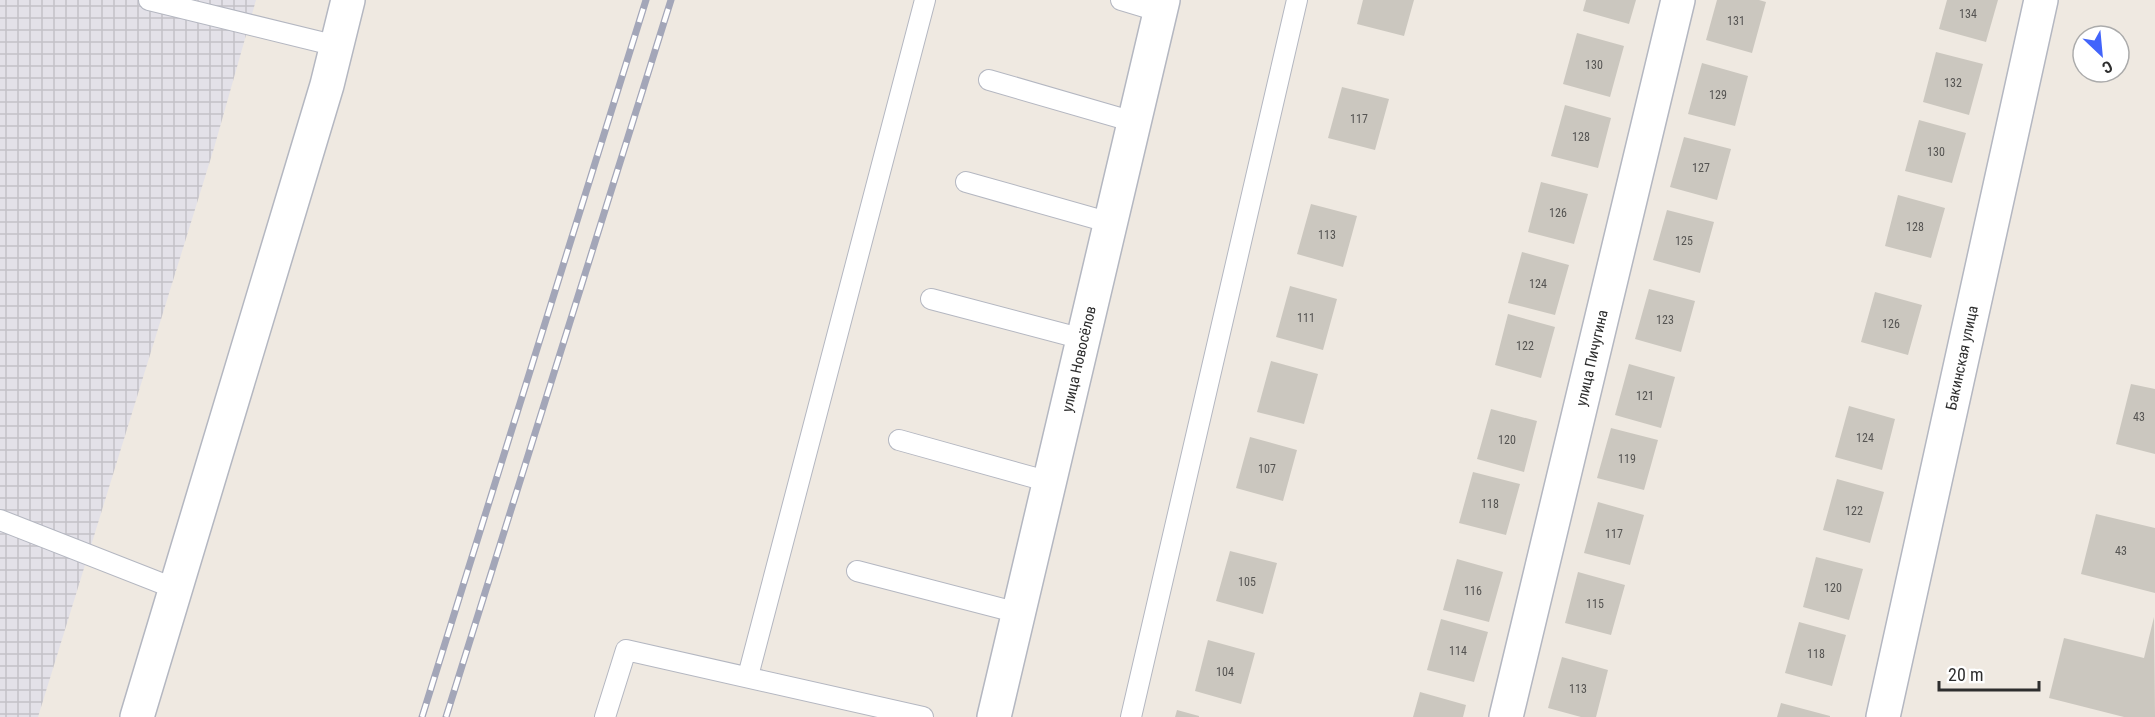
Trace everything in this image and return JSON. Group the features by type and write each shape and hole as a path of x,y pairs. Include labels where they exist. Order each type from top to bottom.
{"street":[{"path":"137,717 327,85 348,0"},
{"name":"улица Пичугина","path":"1506,717 1678,0"},
{"name":"Бакинская улица","path":"1883,717 2041,0"},
{"name":"улица Новосёлов","path":"994,717 1162,6"}],"lane":[{"path":"149,0 337,46"},
{"path":"748,676 925,0"},
{"path":"1121,0 1162,6"},
{"path":"1131,717 1297,0"},
{"path":"989,80 1134,122"},
{"path":"966,182 1111,223"},
{"path":"931,299 1083,339"},
{"path":"899,440 1050,482"},
{"path":"0,520 176,589"},
{"path":"857,571 1019,614"},
{"path":"605,717 626,650 923,717"}],"shaded area":[{"path":"0,0 256,0 214,148 38,717 0,717"}],"building":[{"path":"1363,0 1414,0 1404,36 1357,24"},
{"path":"1586,0 1636,0 1629,24 1583,11"},
{"path":"1717,0 1766,2 1752,53 1706,40"},
{"path":"1947,0 1998,0 1986,42 1939,29"},
{"path":"1577,33 1624,46 1610,97 1563,84"},
{"path":"1936,52 1983,64 1969,115 1923,102"},
{"path":"1702,63 1748,76 1735,126 1688,114"},
{"path":"1342,87 1389,99 1375,150 1328,138"},
{"path":"1565,105 1611,118 1598,168 1551,156"},
{"path":"1919,120 1966,133 1952,183 1905,171"},
{"path":"1684,137 1731,149 1717,200 1670,187"},
{"path":"1541,182 1588,194 1574,244 1528,232"},
{"path":"1898,195 1945,208 1931,258 1885,246"},
{"path":"1311,204 1357,216 1343,267 1297,254"},
{"path":"1667,210 1714,222 1700,273 1653,260"},
{"path":"1522,252 1569,265 1555,315 1508,303"},
{"path":"1290,286 1337,299 1323,350 1276,337"},
{"path":"1649,289 1695,301 1681,352 1635,339"},
{"path":"1875,292 1922,305 1908,355 1861,342"},
{"path":"1508,314 1555,327 1541,378 1495,365"},
{"path":"1271,361 1318,374 1304,424 1257,412"},
{"path":"1629,364 1675,377 1661,428 1615,415"},
{"path":"2131,384 2155,389 2155,454 2116,444"},
{"path":"1849,406 1895,419 1882,470 1835,457"},
{"path":"1491,409 1537,421 1524,472 1477,459"},
{"path":"1611,428 1658,440 1644,490 1597,478"},
{"path":"1250,437 1297,450 1283,501 1236,488"},
{"path":"1473,472 1520,484 1506,535 1459,523"},
{"path":"1837,479 1884,492 1870,543 1823,530"},
{"path":"1598,502 1644,515 1630,565 1584,553"},
{"path":"2096,514 2155,528 2155,593 2081,574"},
{"path":"1230,551 1277,563 1263,614 1216,601"},
{"path":"1816,557 1863,569 1849,620 1803,607"},
{"path":"1457,559 1503,572 1489,622 1443,610"},
{"path":"1578,572 1625,585 1611,635 1565,623"},
{"path":"2154,617 2155,717 2124,717 2049,698 2064,638 2144,658"},
{"path":"1441,619 1488,632 1474,682 1427,670"},
{"path":"1799,622 1846,635 1832,686 1785,673"},
{"path":"1208,640 1255,653 1241,704 1195,691"},
{"path":"1562,657 1608,670 1596,717 1581,717 1548,708"},
{"path":"1420,692 1466,705 1463,717 1413,717"},
{"path":"1781,703 1830,716 1830,717 1777,717"},
{"path":"1177,710 1199,716 1199,717 1175,717"}],"railway":[{"path":"422,717 646,0"},
{"path":"446,717 671,0"}]}
